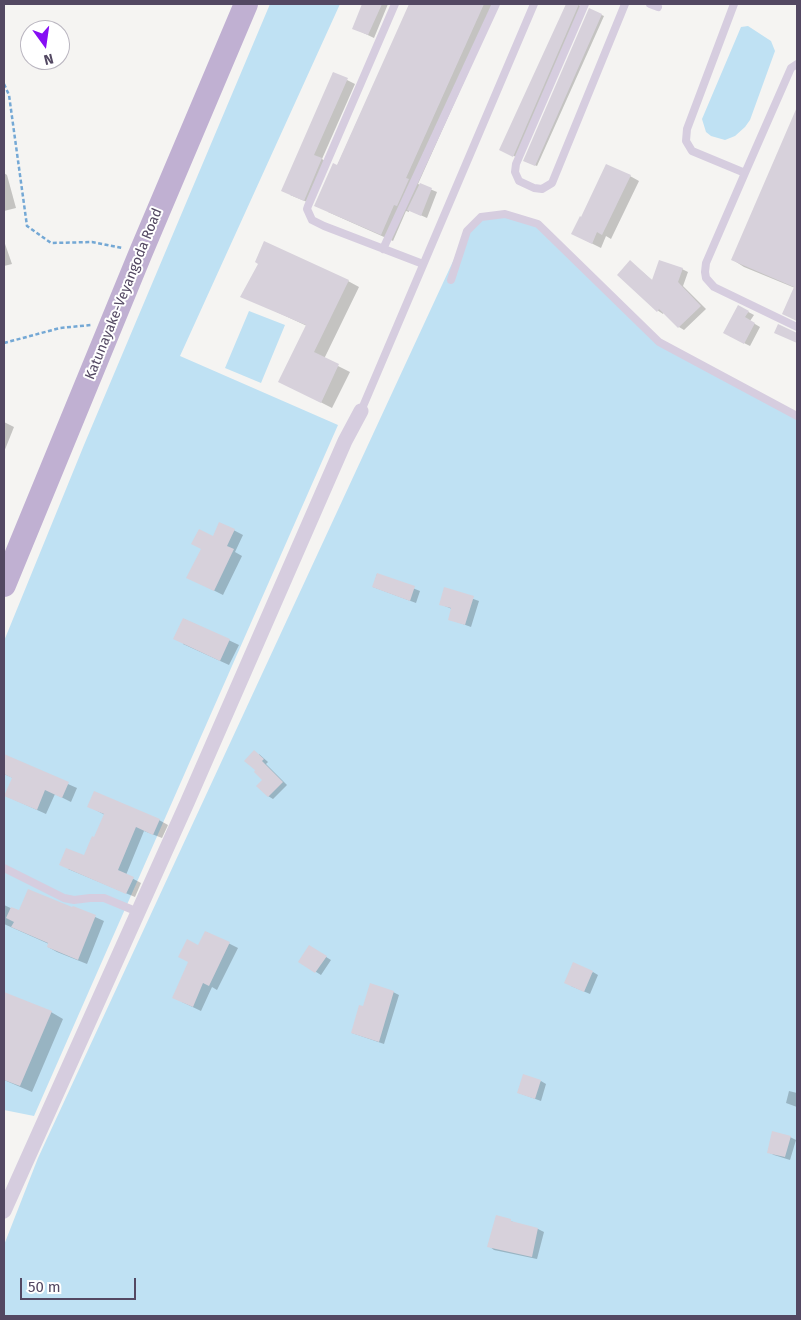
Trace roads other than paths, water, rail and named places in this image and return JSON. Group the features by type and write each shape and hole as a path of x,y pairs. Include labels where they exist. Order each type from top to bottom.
{"main road":[{"name":"Katunayake-Veyangoda Road","path":"4,585 141,252 246,4"}],"street":[{"path":"4,1211 345,441 361,411"}],"lane":[{"path":"395,4 308,206 308,213 312,220 423,264"},
{"path":"383,249 496,4"},
{"path":"361,411 534,4"},
{"path":"585,4 516,164 515,172 519,180 534,188 542,189 552,183 625,4"},
{"path":"650,4 658,7"},
{"path":"734,4 687,129 686,141 692,151 745,173"},
{"path":"797,64 791,68 704,272 706,278 714,287 797,327"},
{"path":"450,280 467,231 481,217 505,214 538,224 660,342 797,416"},
{"path":"4,868 54,895 74,900 104,898 138,912"}]}
